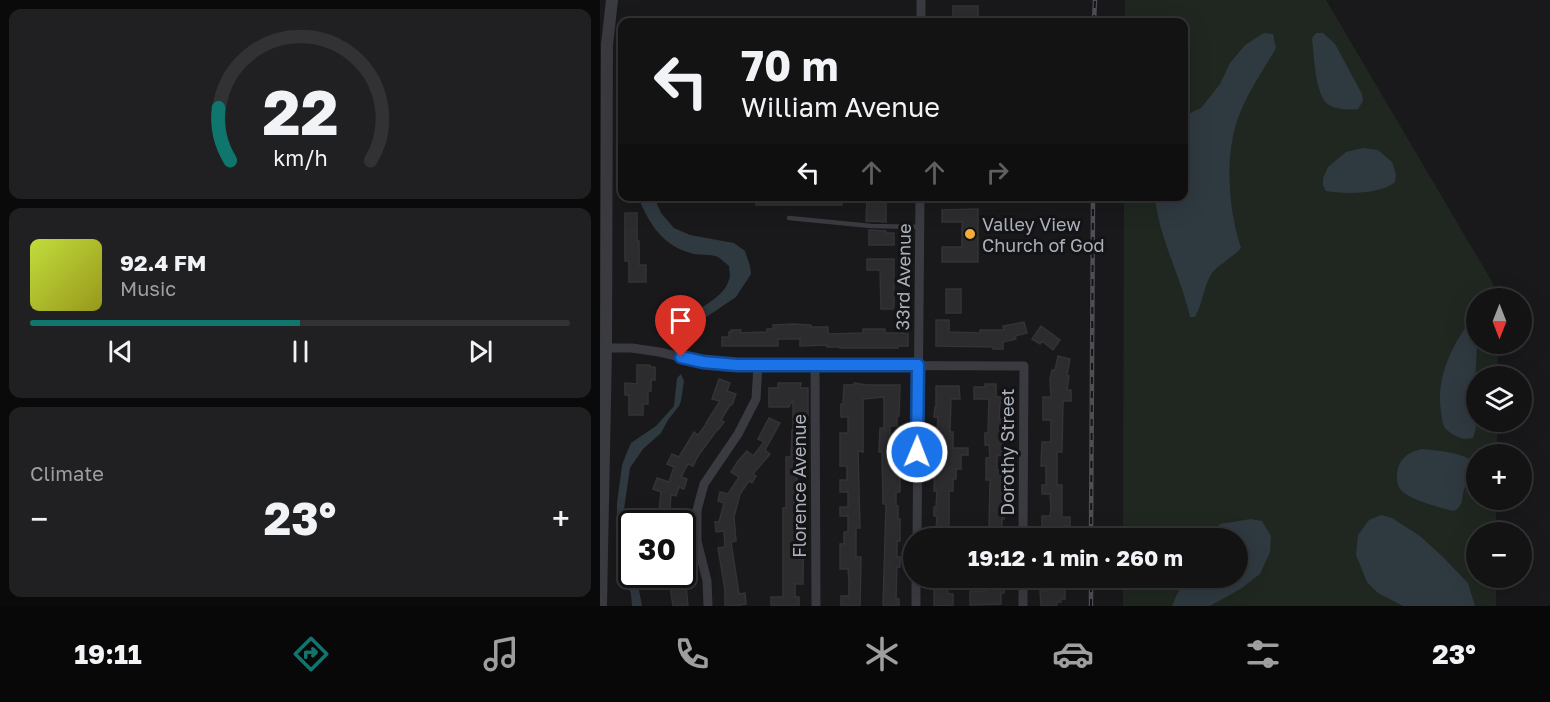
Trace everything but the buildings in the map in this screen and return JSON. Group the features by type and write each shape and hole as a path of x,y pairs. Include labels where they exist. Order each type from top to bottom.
{"street":[{"path":"601,606 606,348 603,233 604,39 612,0"},
{"path":"921,0 921,18"},
{"name":"33rd Avenue","path":"916,528 920,201"},
{"path":"606,348 632,348 703,362 737,365 918,365"},
{"path":"708,606 707,581 697,542 697,510 704,484 738,434 756,399 758,365"},
{"name":"Florence Avenue","path":"815,365 816,606"},
{"name":"Dorothy Street","path":"918,365 1024,366 1023,528"},
{"path":"916,588 916,606"},
{"path":"1023,588 1023,606"}],"lane":[{"path":"789,218 871,226 920,227"}],"shaded area":[{"path":"1125,0 1326,0 1491,280 1495,288 1466,288 1466,354 1498,354 1497,366 1466,366 1466,432 1497,432 1497,444 1466,444 1466,510 1496,510 1496,522 1466,522 1466,588 1496,588 1496,606 1123,606 1123,588 1248,588 1248,528 1123,528 1124,201 1188,201 1188,18 1125,18"},
{"path":"1264,33 1273,34 1276,48 1244,104 1233,138 1230,156 1230,194 1241,248 1212,273 1195,317 1190,317 1165,243 1156,201 1188,201 1188,114 1201,108 1220,84 1230,63 1245,45"},
{"path":"1316,33 1323,33 1335,44 1362,94 1363,101 1358,109 1336,108 1324,100 1318,85 1315,64 1312,38"},
{"path":"1363,148 1378,150 1392,162 1396,174 1395,182 1371,191 1342,193 1326,191 1323,178 1328,167 1346,152"},
{"path":"640,201 656,201 661,213 674,228 690,235 734,243 745,251 750,266 751,274 736,297 702,320 689,335 681,339 678,336 679,329 686,319 725,288 730,278 729,266 718,257 694,254 673,246 658,233"},
{"path":"1466,328 1466,354 1477,354 1476,366 1466,366 1466,432 1475,432 1473,438 1467,439 1448,431 1442,421 1440,400 1443,376 1456,343"},
{"path":"681,374 684,381 681,401 661,433 643,449 630,468 624,510 618,510 618,532 617,503 622,465 631,443 656,426 674,406 677,378"},
{"path":"1422,449 1442,451 1466,458 1466,484 1461,504 1454,511 1418,500 1405,494 1399,488 1398,468 1402,460 1414,451"},
{"path":"1381,515 1392,518 1420,536 1466,581 1466,588 1470,588 1475,606 1403,606 1378,593 1367,582 1356,555 1358,535 1369,520"},
{"path":"1251,519 1262,521 1271,536 1270,552 1260,574 1248,583 1248,528 1217,528 1220,524"},
{"path":"629,588 639,588 642,606 632,606"},
{"path":"1182,588 1242,588 1210,606 1172,606"}],"railway":[{"path":"1094,18 1095,0"},
{"path":"1091,528 1093,201"},
{"path":"1091,588 1091,606"}],"place":[{"name":"Valley View Church of God","path":"970,234"}],"route":[{"path":"681,357 703,362 737,365 918,365 917,452"}]}
